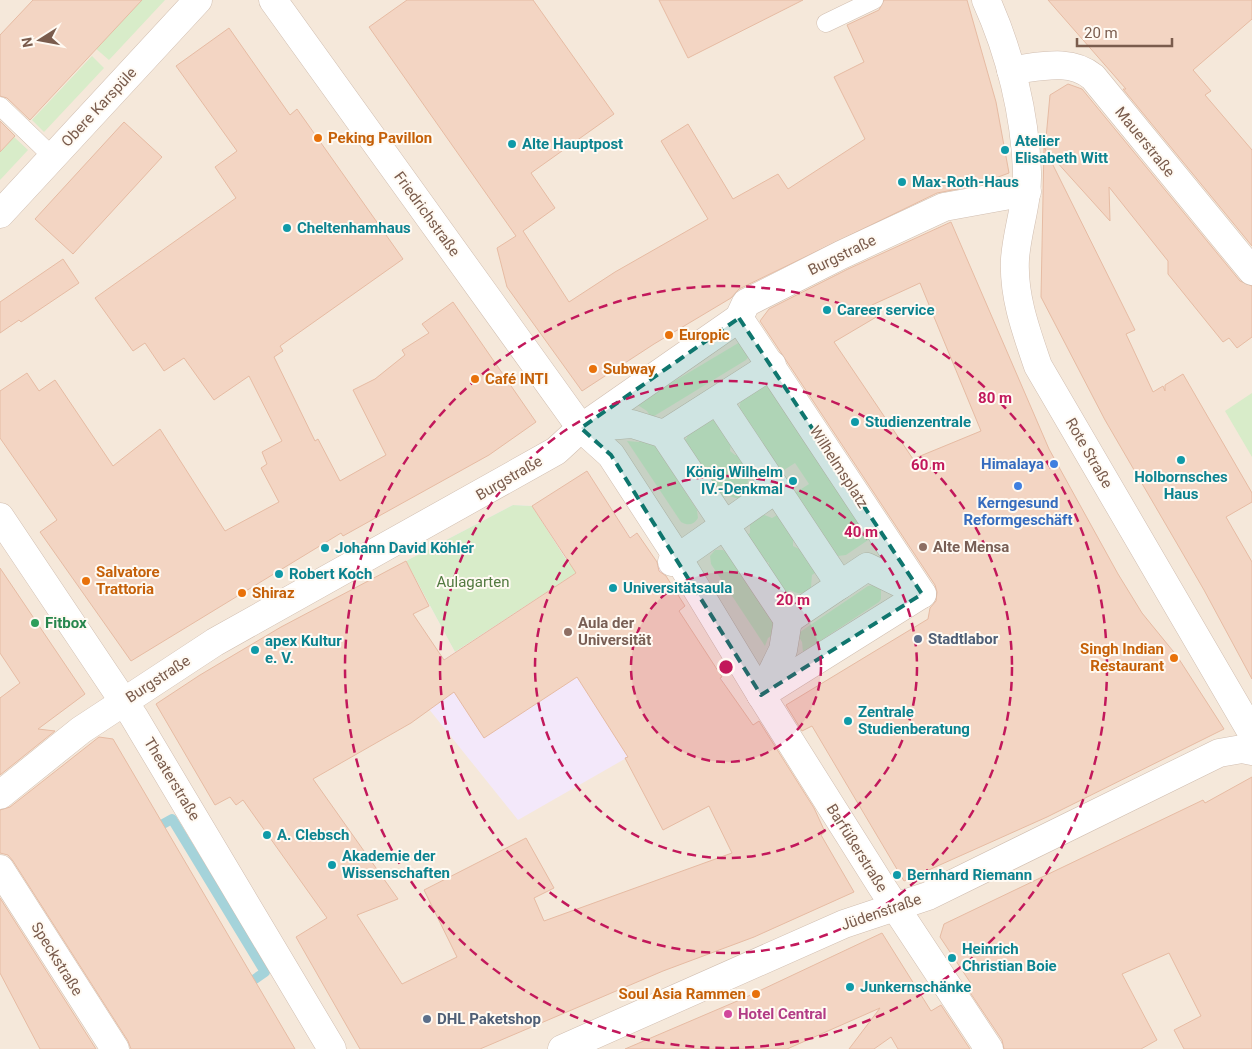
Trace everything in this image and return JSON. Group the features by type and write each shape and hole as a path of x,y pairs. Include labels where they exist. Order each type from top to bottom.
{"street":[{"name":"Obere Karspüle","path":"0,214 198,0"},
{"name":"Friedrichstraße","path":"273,0 581,428"},
{"name":"Rote Straße","path":"986,0 1011,70 1020,105 1026,148 1026,192 1015,258 1016,289 1025,327 1038,366 1252,734"},
{"name":"Mauerstraße","path":"1011,70 1072,65 1082,68 1093,77 1252,271"},
{"name":"Burgstraße","path":"0,795 80,730 215,642 556,451 581,428 739,318 746,303 841,255 944,207 1026,192"},
{"name":"Wilhelmsplatz","path":"739,318 772,365 922,594"},
{"path":"664,434 772,365"},
{"path":"718,401 840,585"},
{"path":"581,428 632,424 664,434 788,620 784,650 761,695"},
{"path":"581,428 611,455 761,695"},
{"path":"675,560 776,489"},
{"name":"Theaterstraße","path":"0,517 124,701 270,942 332,1049"},
{"path":"788,620 867,567 922,594"},
{"path":"761,695 922,594"},
{"name":"Barfüßerstraße","path":"761,695 896,908 989,1049"},
{"name":"Jüdenstraße","path":"562,1049 844,924 928,896 1219,753 1242,749 1252,751"},
{"name":"Speckstraße","path":"0,869 115,1049"}],"lane":[{"path":"826,23 874,0"},
{"path":"0,106 53,157"}],"highlighted area":[{"path":"739,318 922,594 761,695 611,455 581,428"}],"shaded area":[{"path":"0,0 1252,0 1252,1049 0,1049"},
{"name":"Aula der Universität","path":"587,471 630,537 637,533 685,606 679,611 733,697 518,820 408,683 455,652 406,561 513,505 532,506"}],"green space":[{"path":"142,0 165,0 109,60 86,40 106,38"},
{"path":"92,56 104,68 44,132 32,120"},
{"path":"14,137 28,150 0,180 0,152"},
{"path":"740,342 749,356 746,360 651,418 647,411 636,404"},
{"path":"770,380 874,536 846,555 838,556 835,553 795,493 809,484 795,463 781,472 739,410 741,399"},
{"path":"1252,393 1252,457 1225,411"},
{"path":"715,419 731,442 730,451 735,455 739,455 755,476 748,480 747,494 739,499 726,495 720,500 704,477 707,473 705,467 698,464 681,442 687,438 686,433"},
{"path":"648,435 697,510 698,518 693,523 686,524 681,522 627,441 639,442"},
{"name":"Aulagarten","path":"513,505 532,506 569,564 585,554 591,563 455,652 406,561"},
{"path":"762,514 772,518 779,514 793,539 793,546 801,550 818,571 812,575 811,587 806,591 796,593 790,590 783,595 768,572 769,563 761,559 744,537 750,533 750,523"},
{"path":"715,550 723,550 727,553 779,631 768,638 765,646 711,564 710,556"},
{"path":"873,585 881,590 879,602 803,652 802,642 797,634 868,586"}],"building":[{"path":"33,0 142,0 30,120 7,98 0,96 0,35"},
{"path":"407,0 533,0 614,114 531,173 555,208 523,231 569,302 615,272 708,219 661,141 688,124 733,199 778,174 788,189 865,139 834,77 864,62 847,25 879,10 884,0 967,0 996,102 1009,173 974,186 937,193 739,289 731,298 654,344 582,391 507,287 497,248 516,236 369,27"},
{"path":"659,0 803,0 688,58"},
{"path":"1048,0 1252,0 1252,19 1193,70 1211,91 1205,95 1252,150 1252,246 1123,89 1126,89"},
{"path":"229,28 290,115 297,109 403,259 280,346 283,351 274,357 315,441 318,439 340,481 386,455 353,390 375,379 405,355 402,350 429,333 422,324 453,302 536,422 489,455 343,536 341,533 131,661 40,532 57,520 0,438 0,391 27,373 39,391 55,380 113,466 160,429 225,531 279,502 261,468 267,464 262,452 282,441 249,376 214,400 184,358 164,371 145,343 133,351 95,298 236,198 215,167 237,151 176,66"},
{"path":"1068,84 1082,89 1240,281 1252,286 1252,337 1237,348 1229,338 1223,342 1168,274 1168,261 1109,187 1110,221 1045,149 1050,95"},
{"path":"0,121 15,136 0,152"},
{"path":"124,122 162,157 73,254 35,219"},
{"path":"1044,147 1135,330 1126,334 1153,392 1163,386 1165,391 1165,385 1183,374 1252,493 1252,502 1226,517 1252,562 1252,679 1204,590 1105,420 1041,297"},
{"path":"951,222 1049,449 1118,574 1142,613 1177,656 1224,729 1047,817 904,881 812,726 802,731 786,705 928,619 930,608 936,601 937,592 935,585 760,321 769,309 848,269","holes":["920,283 981,431 913,459 834,342 878,316 872,305"]},
{"path":"63,259 79,283 21,322 19,320 0,333 0,302"},
{"path":"587,471 630,538 637,533 657,562 659,571 666,576 685,606 679,611 722,677 720,678 753,725 759,721 814,808 825,832 821,835 854,892 754,937 663,971 480,1049 360,1049 296,937 327,918 243,800 236,805 230,797 215,805 156,704 200,675 281,627 406,561 429,606 413,614 444,660 576,573 532,506","holes":["577,677 628,757 625,758 663,830 709,806 732,853 544,921 534,898 554,888 526,838 424,890 457,957 402,984 357,915 398,899 313,779 411,723 454,692 484,738"]},
{"path":"0,568 85,694 38,729 55,731 0,775 0,698 20,683 0,653"},
{"path":"99,737 113,739 295,1049 131,1049 128,1041 13,861 8,855 0,853 0,810 10,807"},
{"path":"1252,777 1252,1049 1184,1049 1174,1030 1201,1016 1169,953 1122,974 1157,1040 1141,1049 1004,1049 1002,1040 967,988 972,985 940,937 944,924 1203,800 1205,803"},
{"path":"0,898 96,1049 40,1049 0,973"},
{"path":"882,933 931,1011 941,1005 970,1049 898,1049 891,1037 874,1049 849,1049 880,1008 787,1049 625,1049 742,999"}],"waterway":[{"path":"163,824 172,819 265,972 255,979"}],"place":[{"name":"Peking Pavillon","path":"318,138"},
{"name":"Alte Hauptpost","path":"512,144"},
{"name":"Atelier Elisabeth Witt","path":"1005,150"},
{"name":"Max-Roth-Haus","path":"902,182"},
{"name":"Cheltenhamhaus","path":"287,228"},
{"name":"Career service","path":"827,310"},
{"name":"Europic","path":"669,335"},
{"name":"Subway","path":"593,369"},
{"name":"Café INTI","path":"475,379"},
{"name":"Studienzentrale","path":"855,422"},
{"name":"Holbornsches Haus","path":"1181,460"},
{"name":"Himalaya","path":"1054,464"},
{"name":"König Wilhelm IV.-Denkmal","path":"793,481"},
{"name":"Kerngesund Reformgeschäft","path":"1018,486"},
{"name":"Alte Mensa","path":"923,547"},
{"name":"Johann David Köhler","path":"325,548"},
{"name":"Robert Koch","path":"279,574"},
{"name":"Salvatore Trattoria","path":"86,581"},
{"name":"Universitätsaula","path":"613,588"},
{"name":"Shiraz","path":"242,593"},
{"name":"Fitbox","path":"35,623"},
{"name":"Aula der Universität","path":"568,632"},
{"name":"Stadtlabor","path":"918,639"},
{"name":"apex Kultur e. V.","path":"255,650"},
{"name":"Singh Indian Restaurant","path":"1174,658"},
{"name":"Zentrale Studienberatung","path":"848,721"},
{"name":"A. Clebsch","path":"267,835"},
{"name":"Akademie der Wissenschaften","path":"332,865"},
{"name":"Bernhard Riemann","path":"897,875"},
{"name":"Heinrich Christian Boie","path":"952,958"},
{"name":"Junkernschänke","path":"850,987"},
{"name":"Soul Asia Rammen","path":"756,994"},
{"name":"Hotel Central","path":"728,1014"},
{"name":"DHL Paketshop","path":"427,1019"}]}
